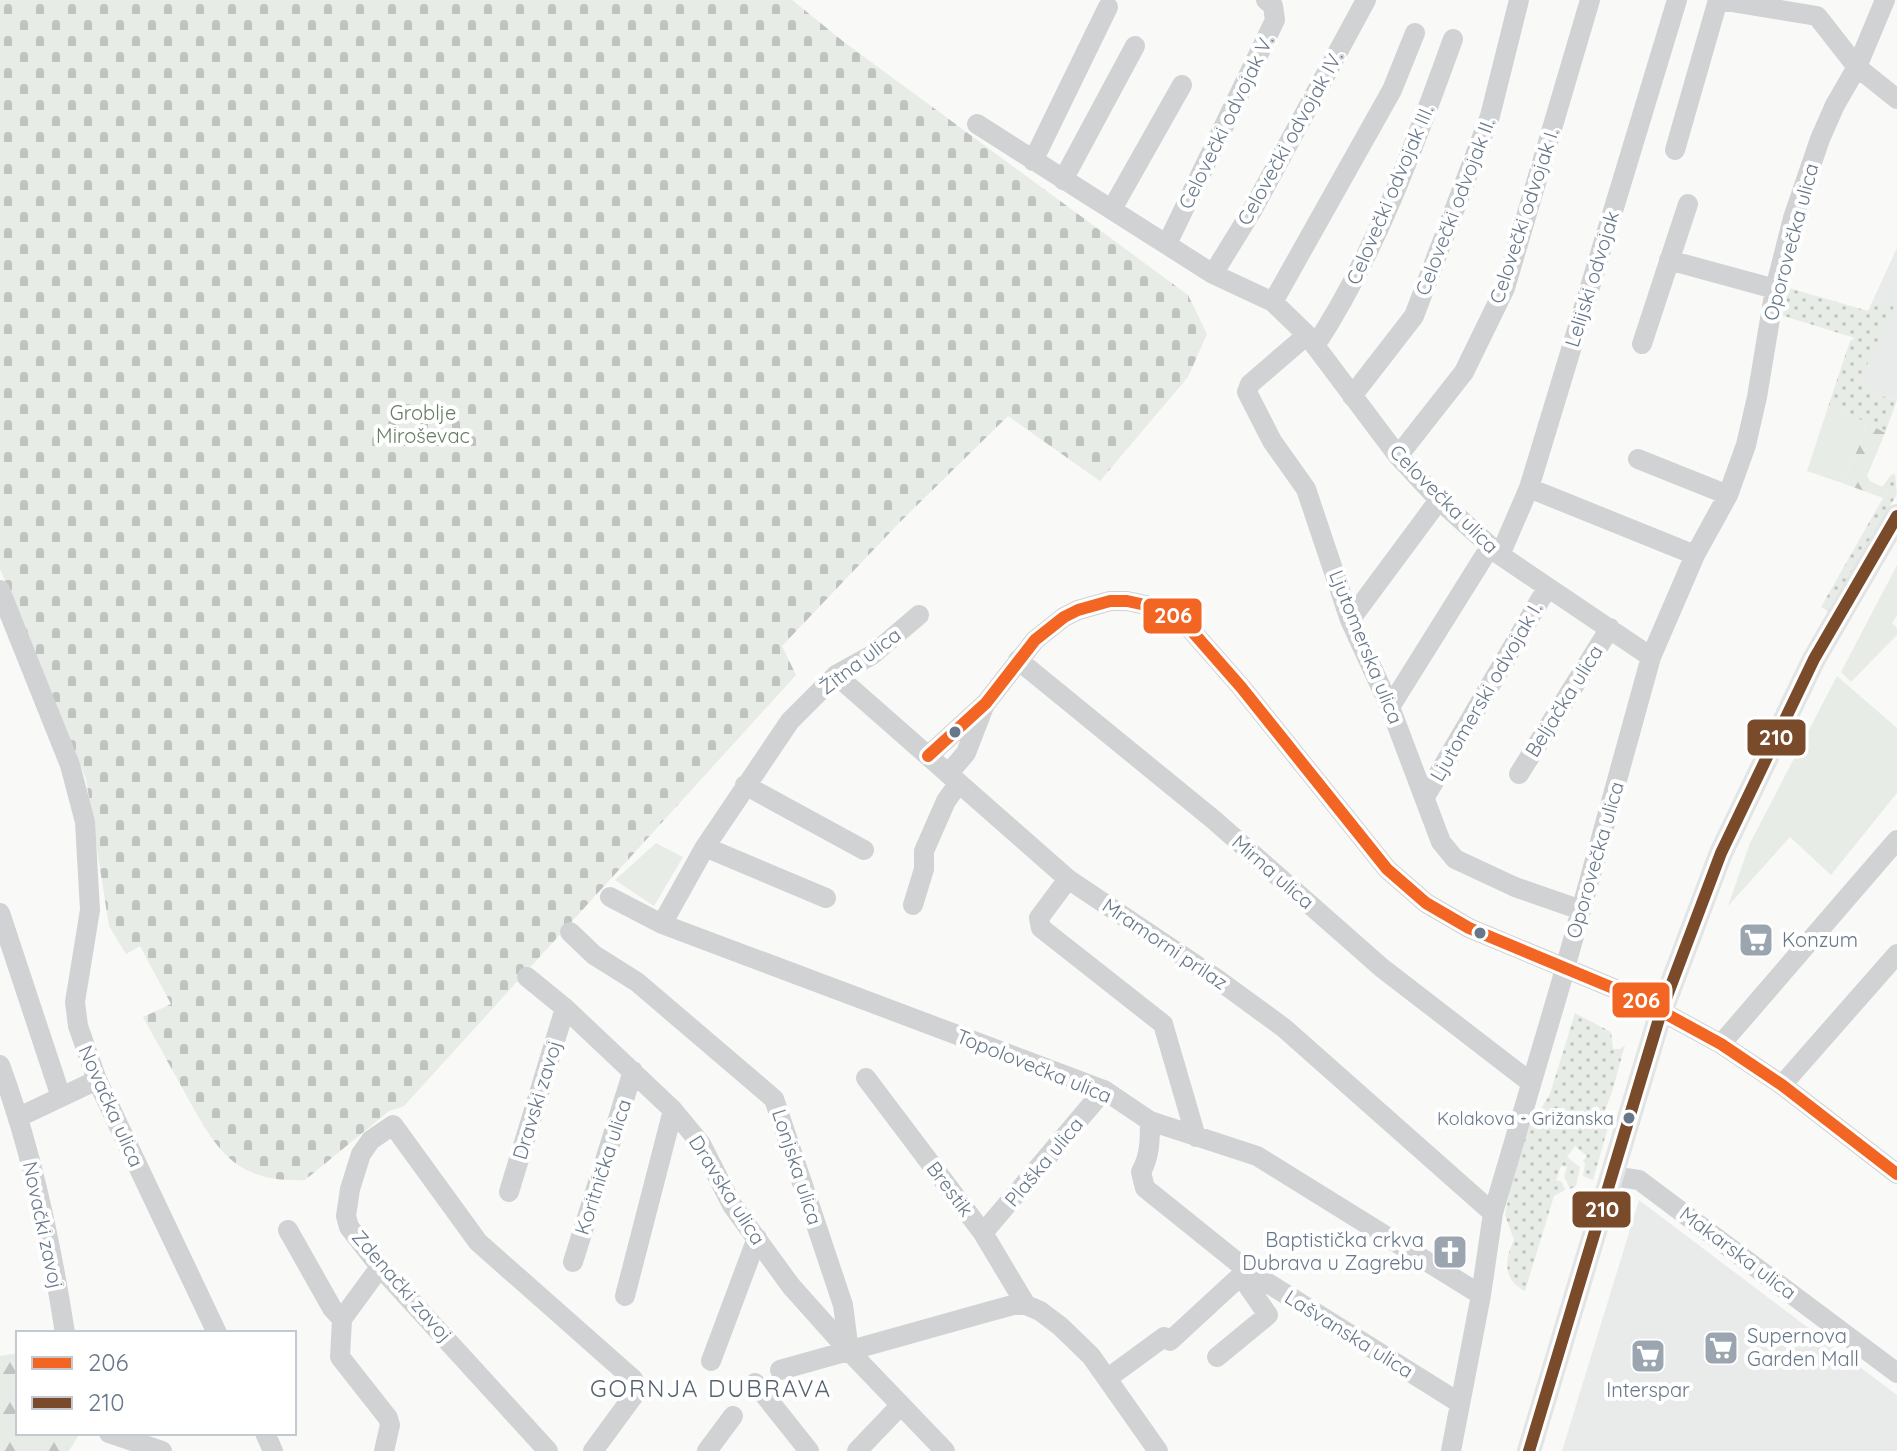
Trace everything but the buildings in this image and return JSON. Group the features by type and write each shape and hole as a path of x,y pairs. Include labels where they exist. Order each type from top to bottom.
{"main road":[{"path":"1529,1451 1661,1012 1721,853 1814,659 1897,516"}],"street":[{"name":"Celovečki odvojak V.","path":"1167,244 1275,20 1273,6 1266,0"},
{"name":"Celovečki odvojak IV.","path":"1213,274 1253,209 1366,0"},
{"name":"Celovečki odvojak II.","path":"1352,396 1414,316 1490,116 1519,0"},
{"name":"Celovečki odvojak I.","path":"1398,456 1464,372 1505,288 1590,0"},
{"name":"Lelijski odvojak","path":"1390,707 1495,551 1529,488 1677,0"},
{"path":"1675,150 1718,0 1815,8 1857,67 1897,99"},
{"name":"Oporovečka ulica","path":"1451,1451 1481,1295 1493,1213 1651,657 1695,555 1728,495 1749,433 1775,289 1793,218 1816,150 1835,105 1857,67 1885,0"},
{"path":"1033,161 1108,7"},
{"path":"1273,302 1392,90 1415,33"},
{"name":"Celovečki odvojak III.","path":"1311,340 1343,302 1398,182 1453,39"},
{"path":"1063,180 1135,46"},
{"path":"1112,209 1182,85"},
{"name":"Celovečka ulica","path":"977,124 1213,274 1273,302 1311,340 1398,456 1439,500 1495,551 1651,657"},
{"path":"1642,344 1688,204"},
{"path":"1669,260 1775,289"},
{"name":"Ljutomerska ulica","path":"1311,340 1250,384 1247,392 1272,441 1306,489 1350,620 1390,707 1441,842 1455,859 1515,887 1581,910"},
{"path":"1638,459 1728,495"},
{"path":"1529,488 1695,555"},
{"path":"1350,620 1439,500"},
{"name":"Ljutomerski odvojak I.","path":"1425,797 1547,588"},
{"name":"Novačka ulica","path":"0,590 70,765 85,822 90,910 75,1002 78,1026 97,1080 216,1331"},
{"path":"928,756 986,703 1018,660 1053,624 1078,610 1110,601 1127,601 1164,609 1191,630 1241,687 1387,869 1426,903 1469,928 1637,998 1721,1044 1893,1163"},
{"name":"Žitna ulica","path":"662,924 705,847 790,721 836,675 872,655 919,615"},
{"name":"Beljačka ulica","path":"1519,774 1610,628"},
{"name":"Mirna ulica","path":"1018,660 1214,820 1382,968 1530,1082"},
{"name":"Mramorni prilaz","path":"836,675 1068,879 1284,1028 1493,1213"},
{"path":"913,905 924,869 924,851 986,703"},
{"path":"745,785 864,850"},
{"path":"1721,1044 1897,840"},
{"path":"705,847 826,898"},
{"path":"1068,879 1039,918 1041,928 1163,1024 1196,1137"},
{"name":"Topolovečka ulica","path":"610,897 662,924 1104,1090 1150,1121 1257,1156 1481,1295"},
{"path":"0,913 61,1097"},
{"name":"Lonjska ulica","path":"570,932 594,955 637,982 774,1099 843,1305 849,1351"},
{"path":"1782,1085 1897,954"},
{"name":"Dravska ulica","path":"527,977 565,1008 673,1110 701,1144 732,1205 791,1286 945,1451"},
{"name":"Dravski zavoj","path":"509,1192 565,1008"},
{"name":"Novački zavoj","path":"0,1065 19,1117 55,1271 65,1331"},
{"name":"Koritnička ulica","path":"573,1262 633,1071"},
{"name":"Brestik","path":"866,1078 983,1233 1026,1305 1060,1326 1091,1356 1158,1451"},
{"path":"19,1117 97,1080"},
{"name":"Plaška ulica","path":"983,1233 1104,1090"},
{"path":"625,1296 673,1110"},
{"name":"Lašvanska ulica","path":"1150,1121 1150,1147 1141,1172 1145,1188 1244,1273 1458,1402"},
{"name":"Zdenački zavoj","path":"548,1451 380,1267 349,1227 346,1216 350,1189 361,1154 371,1140 393,1125 478,1242 633,1379 637,1391 593,1451"},
{"name":"Makarska ulica","path":"1612,1176 1639,1180 1897,1373"},
{"path":"288,1230 332,1308 342,1319"},
{"path":"711,1361 757,1238"},
{"path":"380,1267 342,1319 340,1346 342,1362 388,1418 390,1425 384,1451"},
{"path":"1108,1378 1167,1339 1244,1273 1268,1315 1217,1357"},
{"path":"780,1370 1013,1305 1026,1305"},
{"path":"755,1383 809,1451"},
{"path":"857,1451 900,1406"},
{"path":"707,1451 733,1416"},
{"path":"113,1435 136,1448 162,1451"}],"shaded area":[{"path":"1897,248 1897,400 1877,395 1857,379 1865,369 1892,309 1873,300"},
{"name":"Supernova Garden Mall","path":"1639,1200 1897,1395 1897,1451 1562,1451"}],"green space":[{"name":"Groblje Miroševac","path":"0,0 792,0 844,42 1188,295 1207,334 1188,377 1100,481 1008,416 900,522 782,646 796,675 404,1106 389,1111 305,1180 261,1176 244,1169 218,1146 196,1113 143,1017 171,1004 140,946 126,954 109,926 86,779 0,569"},
{"path":"1782,286 1868,311 1873,300 1883,305 1889,297 1895,298 1896,302 1865,369 1857,379 1877,395 1897,400 1885,433 1828,407 1850,341 1855,338 1777,314"},
{"path":"1828,407 1866,422 1865,433 1842,483 1807,471"},
{"path":"1866,422 1885,433 1867,476 1870,481 1887,489 1883,498 1842,483 1865,433"},
{"path":"1895,474 1897,494 1830,612 1821,607 1883,498 1887,490 1882,487"},
{"path":"1897,565 1897,616 1892,623 1897,628 1897,635 1851,682 1841,672"},
{"path":"1837,676 1897,728 1897,793 1831,875 1790,837 1728,906 1750,843"},
{"path":"656,843 683,857 654,906 615,880"},
{"path":"1575,1013 1611,1032 1613,1049 1625,1045 1598,1128 1609,1124 1593,1180 1583,1176 1583,1161 1587,1156 1575,1146 1567,1157 1580,1167 1576,1186 1570,1189 1564,1176 1567,1167 1561,1166 1556,1180 1562,1182 1565,1190 1554,1196 1525,1291 1509,1275 1508,1255 1514,1240 1505,1215 1517,1155 1530,1120 1550,1094"},
{"path":"16,1353 16,1435 79,1435 69,1451 0,1451 0,1356"}],"transit line":[{"name":"210","path":"1529,1451 1661,1012 1721,853 1814,659 1897,516"},
{"name":"206","path":"928,756 986,703 1035,640 1064,617 1110,601 1127,601 1164,609 1191,630 1241,687 1387,869 1426,903 1469,928 1637,998 1721,1044 1782,1085 1897,1174"}],"place":[{"name":"Konzum","path":"1756,940"},
{"name":"Kolakova - Grižanska","path":"1629,1118"},
{"name":"Baptistička crkva Dubrava u Zagrebu","path":"1450,1252"},
{"name":"Supernova Garden Mall","path":"1721,1348"},
{"name":"Interspar","path":"1648,1356"}],"district":[{"name":"GORNJA DUBRAVA","path":"711,1389"}]}
